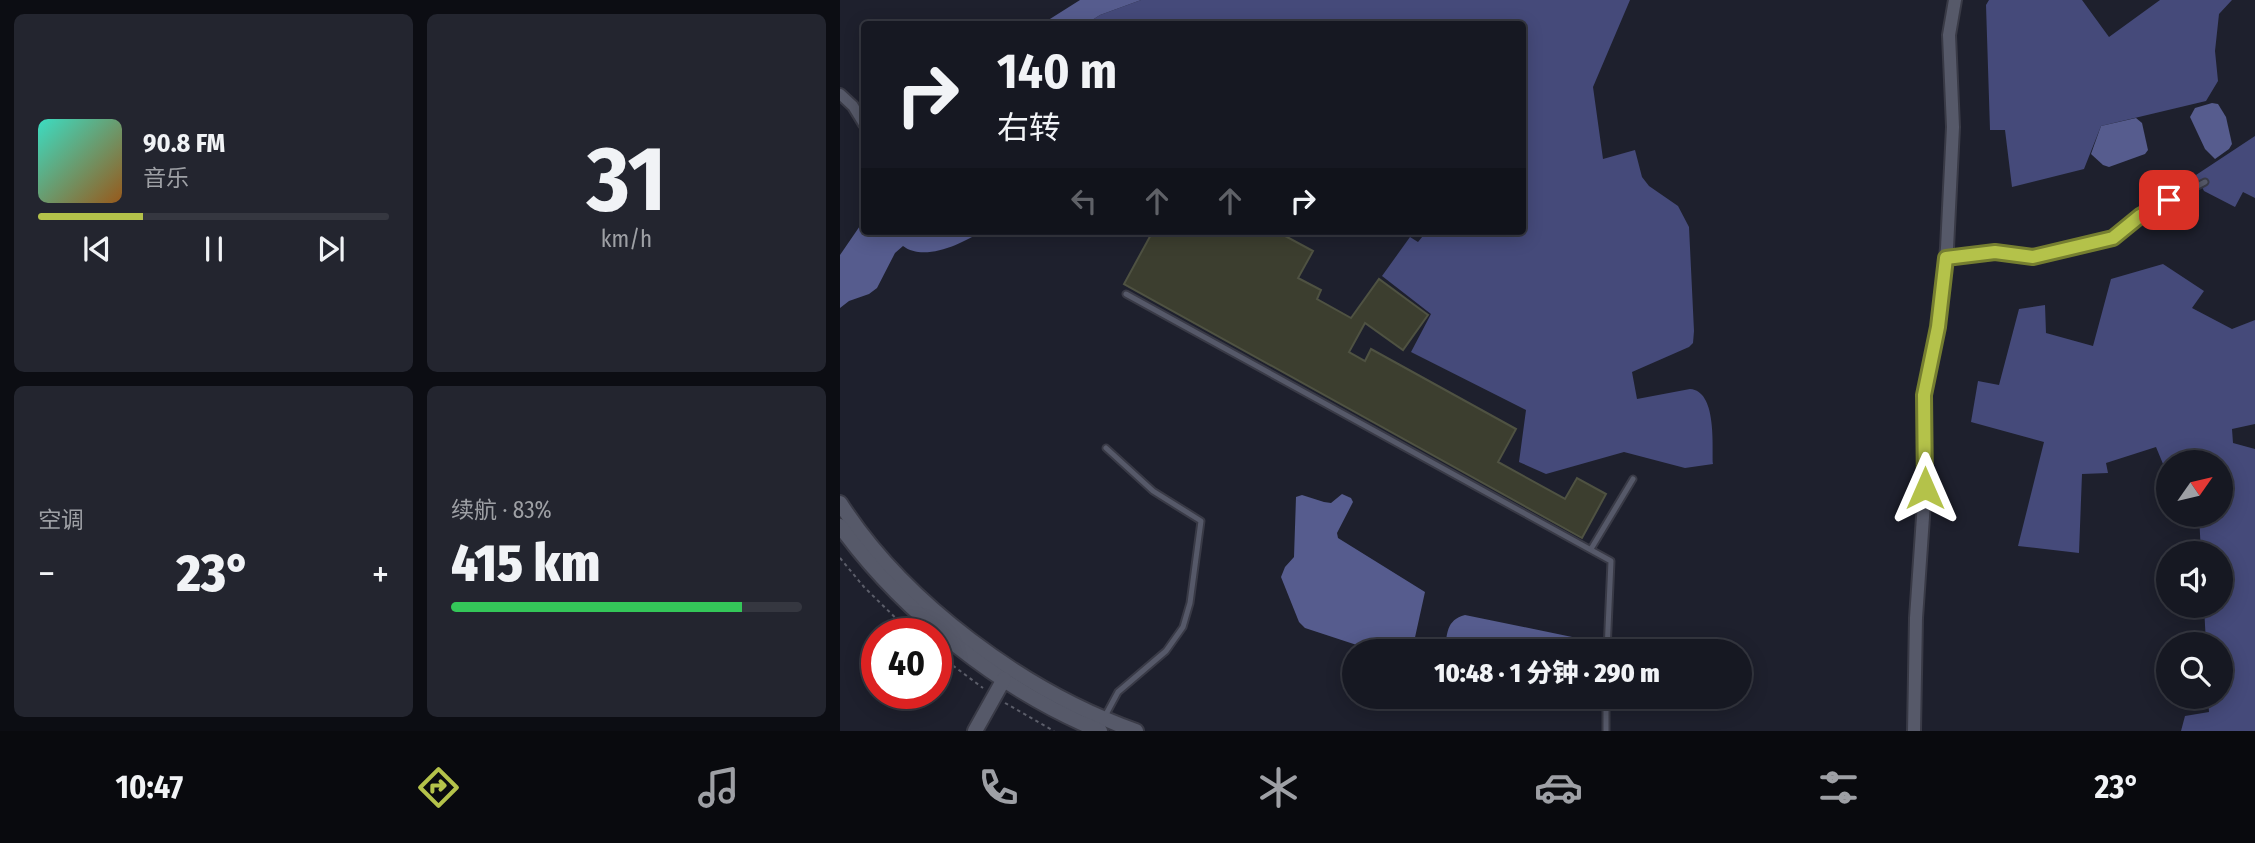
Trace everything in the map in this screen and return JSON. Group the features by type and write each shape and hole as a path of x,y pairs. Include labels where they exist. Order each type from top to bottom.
{"main road":[{"path":"840,503 888,565 952,624 1022,675 1102,725"},
{"path":"840,526 879,574 921,616 1004,679 1040,702 1102,725 1136,731"},
{"path":"975,731 1004,679"}],"street":[{"path":"1914,731 1916,618 1925,488 1924,395 1938,327 1946,258 1953,127 1949,35 1955,0"},
{"path":"840,94 853,106 861,119"}],"lane":[{"path":"1946,258 1995,252 2033,257 2113,238 2140,216 2204,182"},
{"path":"1126,294 1611,561 1607,639"},
{"path":"1102,725 1118,692 1166,651 1182,627 1190,603 1201,521 1153,491 1106,448"},
{"path":"1591,549 1633,479"},
{"path":"1606,709 1606,731"}],"path":[{"path":"840,558 895,618"}],"shaded area":[{"path":"1080,0 1141,0 1091,21 1047,21"},
{"path":"1141,0 1630,0 1593,87 1603,159 1635,150 1642,177 1649,186 1678,206 1689,227 1694,331 1693,343 1689,347 1632,372 1637,399 1690,389 1699,392 1709,409 1713,464 1685,468 1624,452 1546,474 1519,462 1526,410 1411,352 1431,314 1382,276 1410,237 1418,242 1424,235 1526,235 1526,21 1091,21"},
{"path":"1989,0 2082,0 2109,37 2160,0 2232,0 2219,14 2215,51 2218,81 2206,101 2101,126 2084,169 2012,187 2005,130 1990,130 1986,5"},
{"path":"2218,104 2226,117 2232,144 2215,159 2205,149 2190,117 2195,108"},
{"path":"2136,118 2142,123 2148,150 2145,154 2109,167 2091,154 2101,126"},
{"path":"2255,136 2255,198 2243,192 2235,207 2204,191 2196,175"},
{"path":"861,224 861,235 975,235 954,246 932,252 921,252 903,246 895,253 877,288 840,308 840,255"},
{"path":"2163,264 2204,291 2192,308 2232,329 2255,320 2255,424 2232,429 2233,443 2255,449 2255,731 2181,731 2185,716 2209,712 2209,709 2233,709 2233,632 2205,632 2205,618 2233,618 2233,541 2200,541 2200,527 2233,527 2233,450 2157,450 2156,447 2106,463 2108,473 2082,474 2079,553 2018,546 2044,442 1971,422 1978,381 1999,385 2019,309 2045,305 2046,333 2093,346 2111,279"},
{"path":"1342,494 1353,502 1337,533 1338,538 1425,592 1415,639 1342,640 1305,628 1299,622 1281,577 1294,557 1296,497 1302,495 1331,503"},
{"path":"1465,615 1578,639 1446,639 1451,624"}],"building":[{"path":"1151,235 1283,235 1313,251 1298,278 1321,290 1317,299 1351,318 1379,279 1428,315 1403,350 1365,323 1349,352 1365,361 1371,349 1516,429 1498,462 1565,499 1577,478 1606,494 1582,538 1124,284"}],"route":[{"path":"1925,488 1924,395 1938,327 1946,258 1995,252 2033,257 2113,238 2140,216 2169,200"}]}
